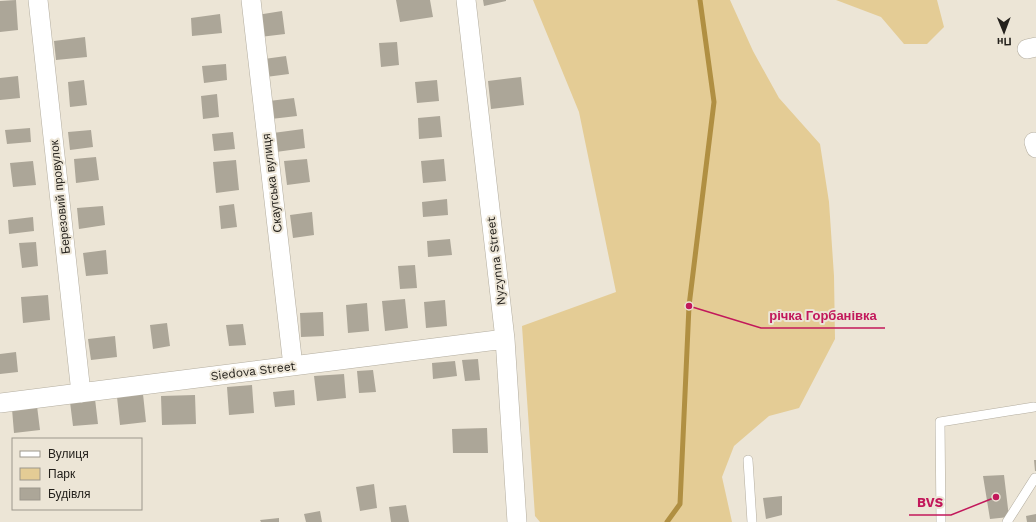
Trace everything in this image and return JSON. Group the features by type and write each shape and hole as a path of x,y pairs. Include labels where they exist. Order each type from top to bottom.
{"street":[{"name":"Березовий провулок","path":"38,0 81,394"},
{"name":"Скаутська вулиця","path":"250,0 293,366"},
{"name":"Nyzynna Street","path":"466,0 506,339 517,522"},
{"name":"Siedova Street","path":"0,403 81,394 506,339"}],"lane":[{"path":"942,522 940,422 1034,407"},
{"path":"748,460 752,522"},
{"path":"1007,522 1035,478"}],"green space":[{"path":"533,0 730,0 753,51 779,98 820,144 829,202 834,276 835,339 799,408 769,416 734,446 722,477 732,522 540,522 535,516 522,326 616,292 579,112"},
{"path":"836,0 937,0 944,27 927,44 904,44 881,17"}],"building":[{"path":"16,0 18,30 0,32 0,1"},
{"path":"396,0 430,0 433,17 400,22"},
{"path":"483,0 506,0 506,1 484,6"},
{"path":"282,11 285,34 260,37 257,15"},
{"path":"220,14 222,33 192,36 191,18"},
{"path":"85,37 87,57 56,60 54,41"},
{"path":"397,42 399,65 381,67 379,43"},
{"path":"286,56 289,74 266,77 264,59"},
{"path":"226,64 227,80 204,83 202,66"},
{"path":"18,76 20,98 0,100 0,78"},
{"path":"521,77 524,105 491,109 488,81"},
{"path":"84,80 87,105 70,107 68,82"},
{"path":"437,80 439,101 417,103 415,82"},
{"path":"217,94 219,117 203,119 201,96"},
{"path":"294,98 297,116 271,119 269,101"},
{"path":"440,116 442,137 419,139 418,118"},
{"path":"30,128 31,142 7,144 5,130"},
{"path":"303,129 305,148 276,152 273,133"},
{"path":"91,130 93,147 70,150 68,132"},
{"path":"233,132 235,149 214,151 212,134"},
{"path":"96,157 99,180 76,183 74,159"},
{"path":"307,159 310,182 287,185 284,161"},
{"path":"444,159 446,181 423,183 421,161"},
{"path":"236,160 239,190 216,193 213,162"},
{"path":"33,161 36,185 13,187 10,163"},
{"path":"447,199 448,215 423,217 422,202"},
{"path":"234,204 237,227 221,229 219,206"},
{"path":"103,206 105,225 79,229 77,208"},
{"path":"312,212 314,235 293,238 290,215"},
{"path":"33,217 34,231 9,234 8,220"},
{"path":"450,239 452,255 428,257 427,241"},
{"path":"36,242 38,266 22,268 19,243"},
{"path":"106,250 108,274 86,276 83,253"},
{"path":"415,265 417,288 400,289 398,266"},
{"path":"48,295 50,320 23,323 21,297"},
{"path":"405,299 408,328 385,331 382,301"},
{"path":"445,300 447,326 426,328 424,302"},
{"path":"367,303 369,331 348,333 346,305"},
{"path":"323,312 324,336 301,337 300,313"},
{"path":"167,323 170,346 153,349 150,325"},
{"path":"243,324 246,345 229,346 226,325"},
{"path":"115,336 117,357 91,360 88,339"},
{"path":"16,352 18,372 0,374 0,354"},
{"path":"478,359 480,380 465,381 462,360"},
{"path":"455,361 457,376 433,379 432,363"},
{"path":"373,370 376,392 359,393 357,371"},
{"path":"344,374 346,398 317,401 314,376"},
{"path":"252,385 254,413 229,415 227,387"},
{"path":"294,390 295,405 275,407 273,392"},
{"path":"143,394 146,422 120,425 117,397"},
{"path":"195,395 196,424 162,425 161,396"},
{"path":"95,399 98,424 73,426 70,402"},
{"path":"37,406 40,430 14,433 12,409"},
{"path":"487,428 488,453 453,453 452,429"},
{"path":"1034,460 1036,460 1036,471 1035,471"},
{"path":"1004,475 1009,517 990,519 983,476"},
{"path":"374,484 377,508 360,511 356,487"},
{"path":"782,496 782,515 766,519 763,498"},
{"path":"406,505 409,522 391,522 389,507"},
{"path":"320,511 322,522 306,522 304,514"},
{"path":"1036,514 1036,522 1027,522 1026,516"},
{"path":"279,518 279,522 261,522 260,520"}],"waterway":[{"path":"667,522 680,504 689,306 714,102 700,0"}],"place":[{"name":"річка Горбанівка","path":"689,306"},
{"name":"BVS","path":"996,497"}]}
